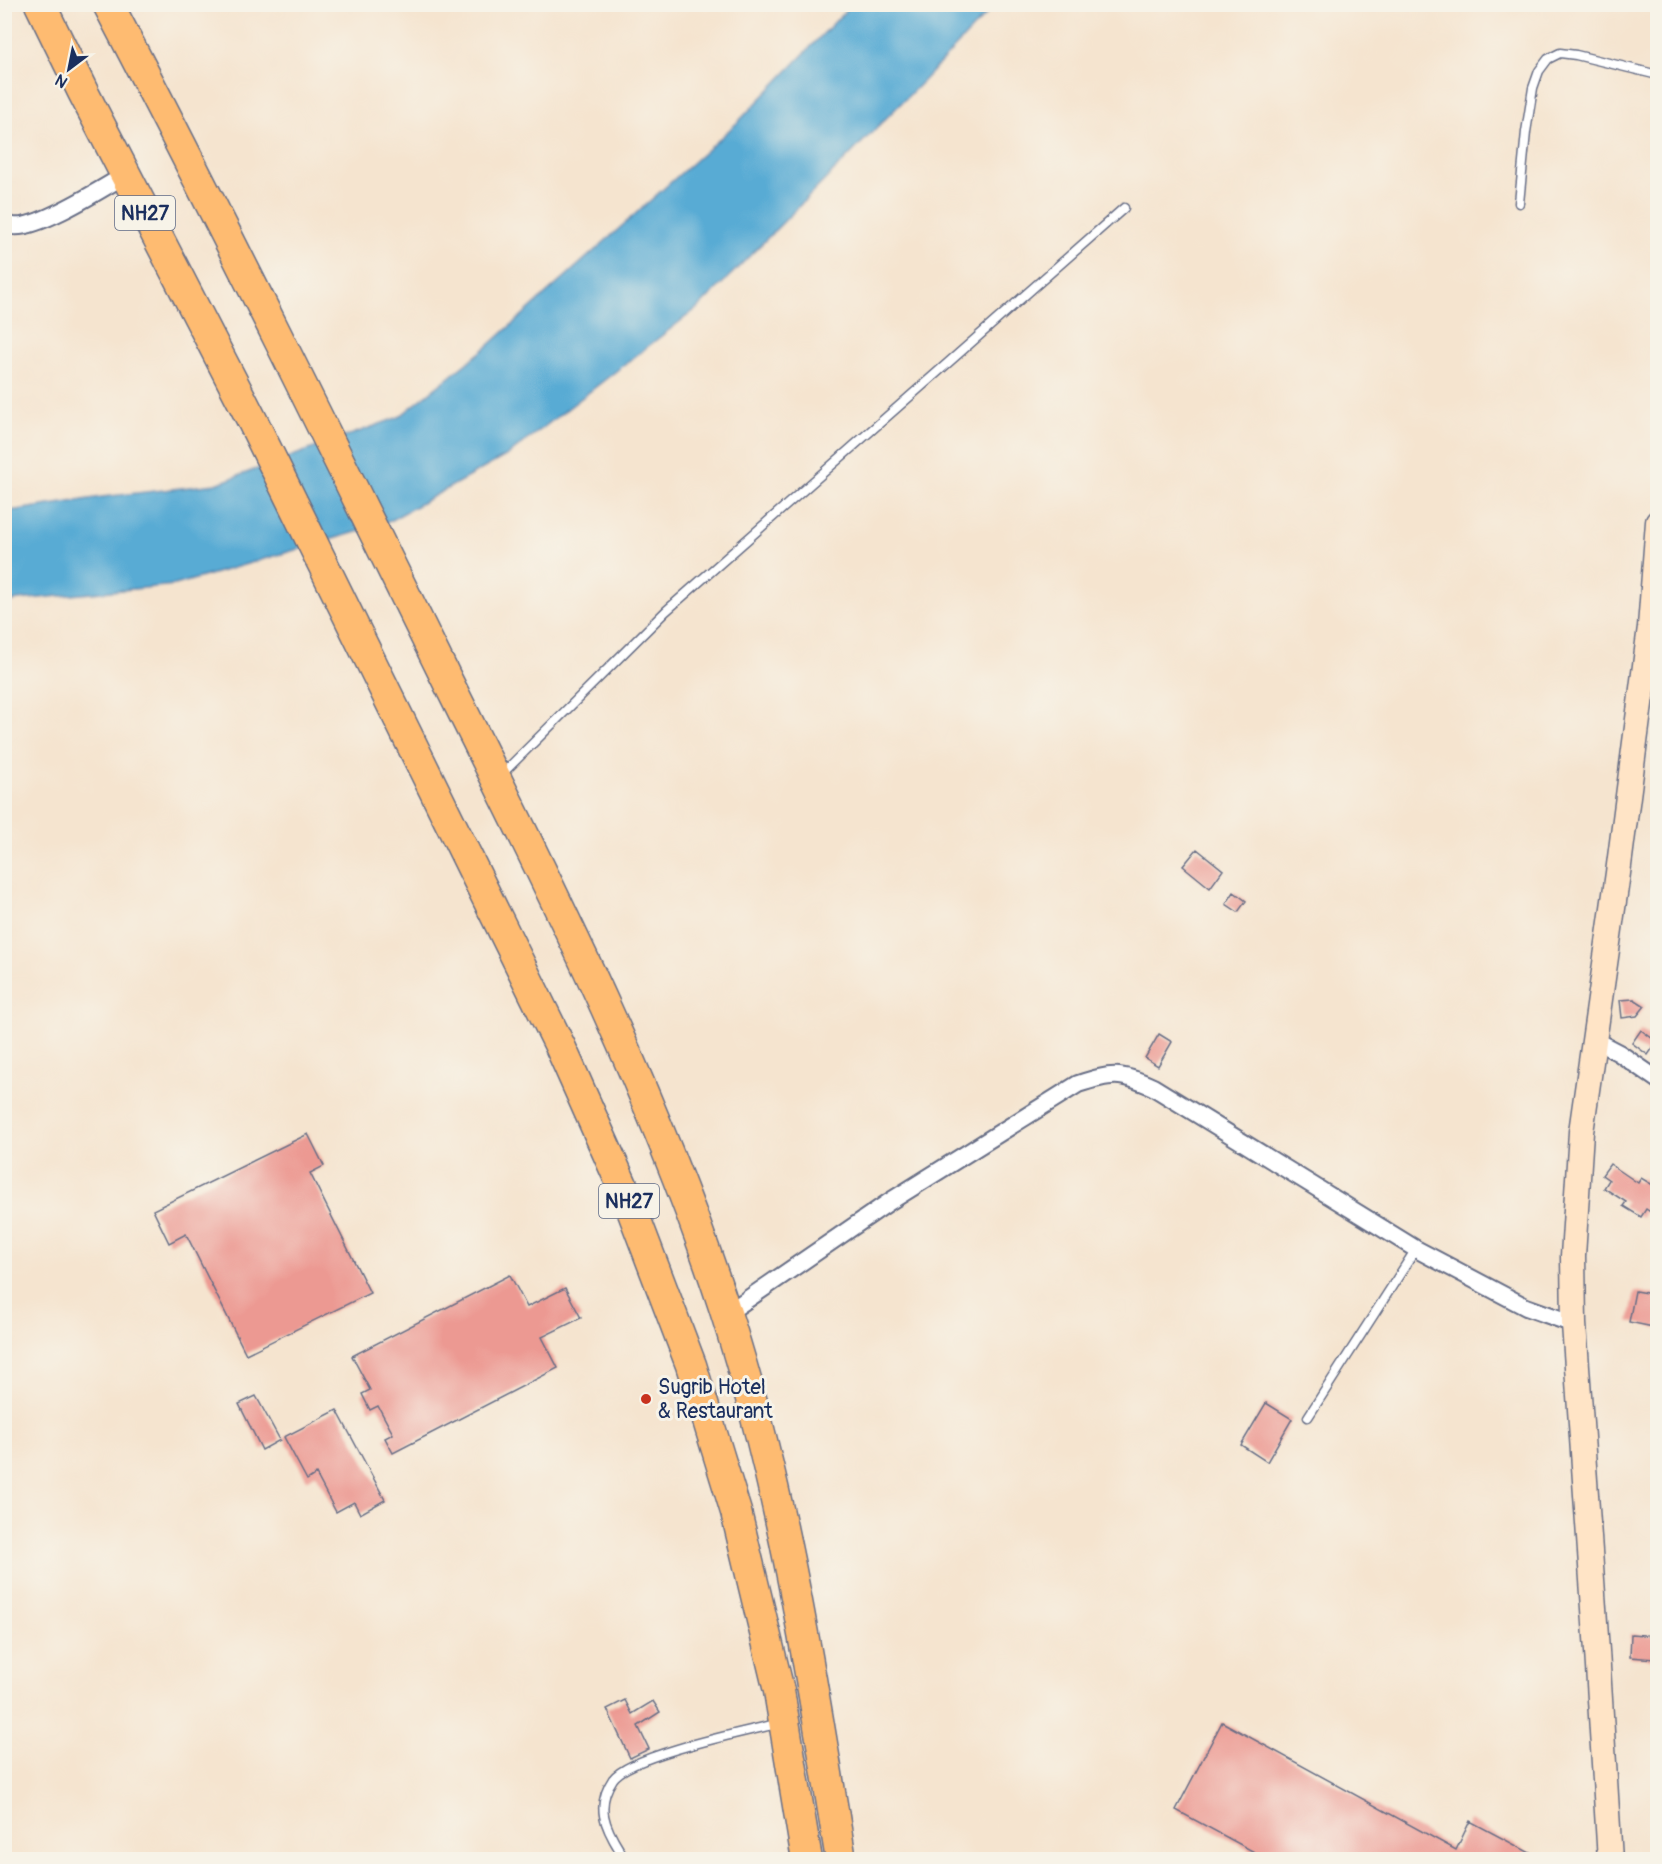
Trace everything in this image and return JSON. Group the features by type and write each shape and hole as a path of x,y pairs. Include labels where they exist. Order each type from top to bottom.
{"highway":[{"name":"NH27","path":"40,4 125,175 252,420 560,1046 639,1226 691,1365 722,1462 753,1578 779,1691 807,1860"},
{"name":"NH27","path":"108,4 303,387 496,779 630,1058 682,1188 726,1314 759,1432 793,1578 815,1696 841,1860"}],"street":[{"path":"4,223 14,227 41,220 78,203 125,175"},
{"path":"1610,1860 1574,1324 1573,1256 1581,1132 1654,624 1658,522"},
{"path":"1594,1040 1619,1053 1658,1080"},
{"path":"726,1314 889,1202 1078,1084 1104,1076 1130,1076 1153,1087 1416,1249 1526,1307 1574,1324"}],"lane":[{"path":"1519,203 1533,88 1539,71 1548,59 1560,53 1576,55 1658,75"},
{"path":"496,779 666,611 1124,208"},
{"path":"1308,1417 1416,1249"},
{"path":"620,1851 608,1833 602,1814 610,1785 624,1769 687,1746 784,1723"}],"water":[{"path":"851,5 995,5 925,79 700,306 509,454 384,524 175,585 5,603 4,512 102,497 216,484 399,417 488,346 738,122"}],"building":[{"path":"1197,849 1223,870 1210,888 1183,866"},
{"path":"1234,892 1246,901 1238,912 1226,904"},
{"path":"1634,999 1645,1006 1637,1016 1622,1018 1620,1000"},
{"path":"1641,1030 1657,1042 1648,1055 1632,1043"},
{"path":"1159,1034 1172,1042 1158,1066 1145,1058"},
{"path":"308,1134 324,1166 310,1173 370,1293 246,1354 186,1234 169,1243 153,1210"},
{"path":"1610,1164 1638,1183 1641,1178 1658,1188 1658,1217 1646,1209 1641,1217 1623,1206 1626,1202 1604,1188 1609,1180 1602,1175"},
{"path":"510,1275 527,1307 565,1288 581,1318 542,1337 558,1368 393,1453 385,1438 393,1434 378,1406 370,1410 362,1394 370,1390 352,1356"},
{"path":"1635,1291 1658,1295 1658,1328 1629,1322"},
{"path":"256,1396 280,1440 262,1450 239,1404"},
{"path":"1266,1403 1292,1419 1267,1462 1241,1445"},
{"path":"337,1410 385,1500 360,1514 354,1502 336,1512 316,1474 307,1480 284,1437"},
{"path":"1631,1634 1656,1636 1655,1659 1630,1657"},
{"path":"625,1700 632,1714 653,1701 660,1712 638,1726 649,1749 630,1758 607,1709"},
{"path":"1222,1722 1456,1850 1470,1821 1543,1860 1269,1860 1176,1810"}],"place":[{"name":"Sugrib Hotel & Restaurant","path":"646,1399"}]}
